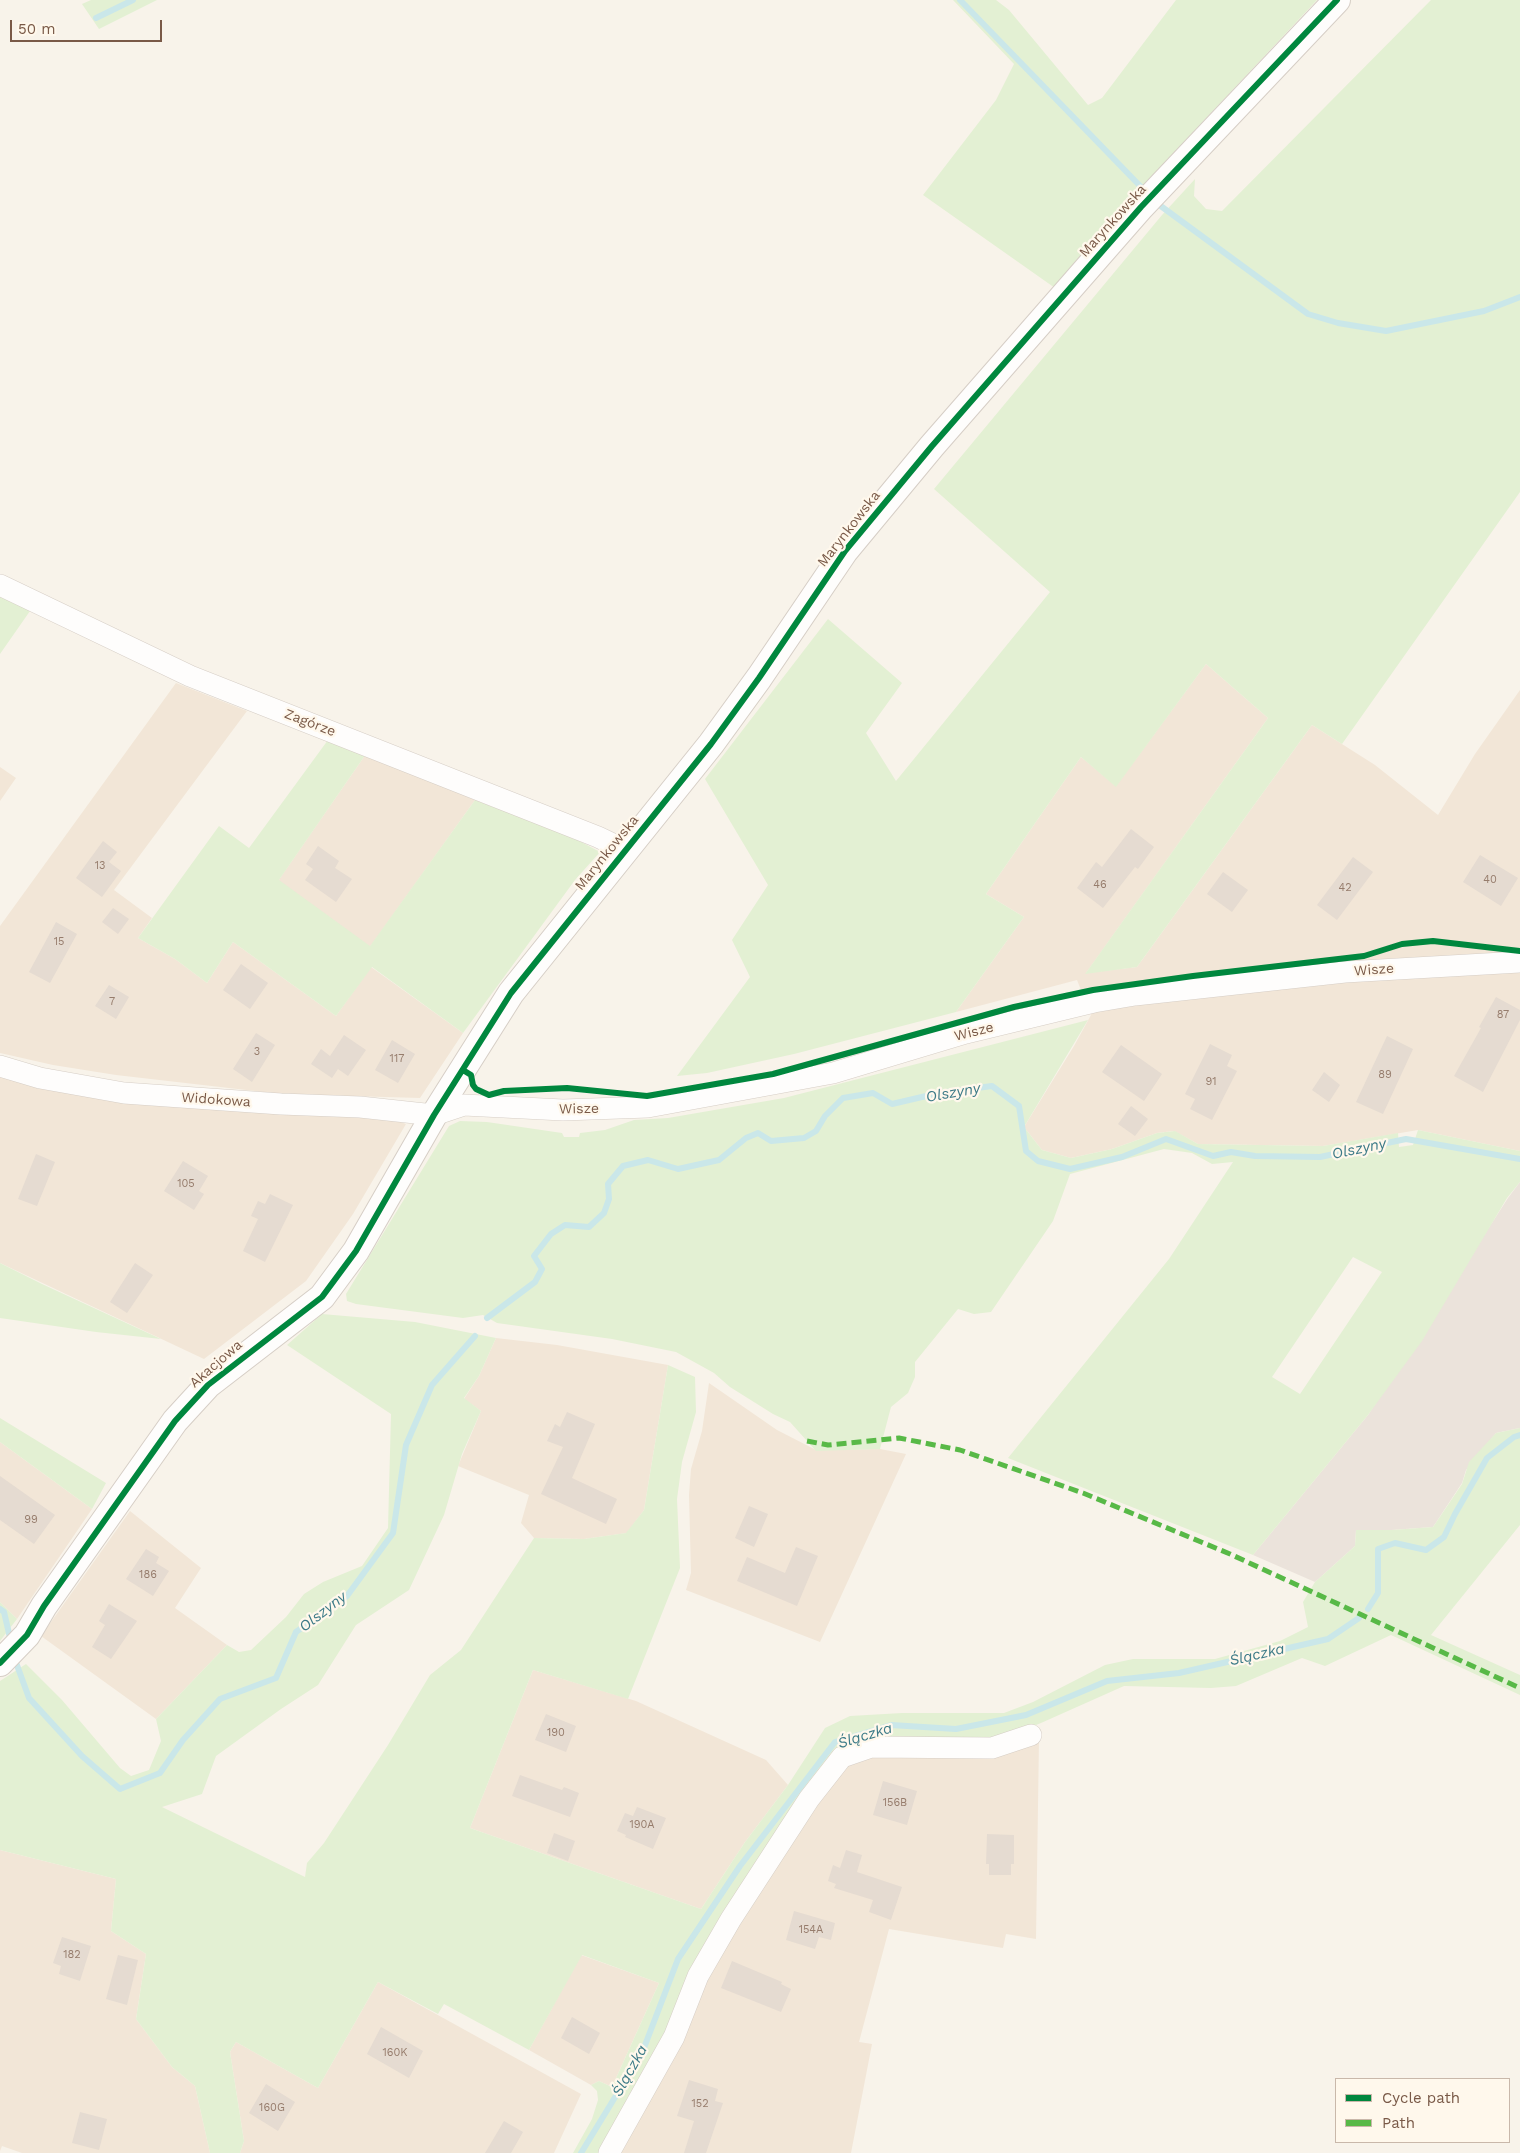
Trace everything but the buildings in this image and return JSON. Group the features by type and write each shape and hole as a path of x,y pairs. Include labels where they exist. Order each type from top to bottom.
{"street":[{"name":"Marynkowska","path":"434,1115 511,993 711,744 759,678 844,551 1141,207 1337,0"},
{"name":"Zagórze","path":"0,586 190,676 598,836 625,850"},
{"name":"Wisze","path":"434,1115 464,1104 564,1110 648,1107 833,1074 966,1033 1094,1002 1135,995 1345,972 1520,962"},
{"name":"Widokowa","path":"0,1066 40,1078 124,1093 281,1104 360,1107 434,1115"},
{"name":"Akacjowa","path":"2,1662 27,1635 44,1606 175,1421 208,1384 322,1297 356,1250 434,1115"},
{"path":"609,2153 674,2037 698,1976 731,1919 809,1799 842,1757 871,1747 992,1748 1031,1735"}],"shaded area":[{"path":"1206,664 1268,718 1086,973 1137,967 1312,725 1375,765 1438,815 1475,754 1520,690 1520,1151 1418,1130 1323,1146 1198,1144 1174,1131 1157,1133 1112,1149 1071,1158 1042,1150 1024,1127 1091,1015 1077,980 956,1012 1024,917 986,894 1081,757 1116,786"},
{"path":"176,683 247,711 114,890 152,918 138,938 175,959 207,983 233,942 336,1016 371,967 463,1033 420,1098 281,1094 116,1075 53,1065 0,1053 0,926"},
{"path":"366,754 475,800 370,947 278,881"},
{"path":"0,767 16,778 0,801"},
{"path":"0,1074 384,1115 406,1124 353,1214 306,1281 204,1359 0,1263"},
{"path":"1520,1182 1520,1428 1496,1433 1466,1470 1462,1483 1433,1527 1356,1530 1355,1546 1315,1582 1253,1555 1368,1415"},
{"path":"496,1338 557,1345 668,1365 644,1510 627,1533 584,1539 534,1538 521,1523 529,1495 458,1466 481,1411 464,1399 479,1376"},
{"path":"709,1383 777,1430 816,1450 880,1449 906,1454 820,1642 686,1590 691,1573 689,1495 691,1469 702,1431"},
{"path":"0,1442 92,1509 17,1619 0,1602"},
{"path":"130,1511 201,1568 175,1608 227,1645 156,1719 41,1636"},
{"path":"533,1670 636,1701 766,1760 788,1785 745,1842 701,1909 470,1828"},
{"path":"1039,1739 1036,1939 1006,1934 1003,1948 889,1929 859,2042 872,2044 851,2153 618,2153 695,1999 801,1822 849,1759"},
{"path":"0,1850 116,1879 111,1931 146,1954 136,2019 172,2067 195,2086 210,2153 22,2153 2,2146 0,2151"},
{"path":"581,1955 659,1983 612,2087 599,2081 591,2085 529,2050"},
{"path":"378,1982 581,2094 554,2153 240,2153 244,2141 230,2052 236,2042 318,2088"}],"green space":[{"path":"91,0 157,0 99,29 82,4"},
{"path":"953,0 996,0 1009,10 1088,105 1102,98 1176,0 1317,0 1151,177 1055,288 923,195 996,100 1014,64"},
{"path":"1431,0 1520,0 1520,492 1342,744 1312,725 1137,967 1085,974 1268,718 1206,664 1116,787 1081,757 986,894 1024,917 956,1012 794,1054 707,1073 677,1076 750,977 732,940 768,885 705,779 828,619 902,683 866,733 896,781 1050,592 934,489 1162,215 1195,179 1194,196 1206,209 1222,211"},
{"path":"0,594 30,611 0,654"},
{"path":"328,740 366,754 279,880 370,946 475,800 572,837 600,852 575,880 463,1033 372,967 336,1016 233,942 207,983 175,959 138,938 219,826 249,848"},
{"path":"1088,1020 1024,1127 1042,1150 1071,1158 1112,1149 1157,1133 1175,1131 1198,1144 1323,1146 1398,1133 1399,1147 1413,1145 1418,1130 1520,1151 1520,1182 1507,1198 1422,1341 1368,1415 1253,1555 1008,1458 1169,1259 1233,1162 1212,1164 1192,1153 1164,1149 1070,1174 1053,1221 991,1312 974,1314 958,1309 915,1362 915,1377 908,1393 891,1407 880,1449 816,1451 790,1422 773,1414 730,1387 714,1373 676,1352 612,1339 497,1323 483,1315 463,1318 356,1304 347,1301 346,1294 449,1126 460,1121 487,1122 562,1133 564,1137 579,1137 580,1133 605,1130 634,1120 668,1118 784,1098","holes":["1353,1257 1382,1272 1300,1394 1272,1377"]},
{"path":"0,1263 42,1284 161,1339 0,1318"},
{"path":"322,1314 415,1322 496,1338 479,1376 464,1398 481,1411 462,1454 444,1515 409,1590 356,1625 318,1685 216,1756 202,1794 162,1807 305,1877 307,1863 324,1843 388,1745 430,1675 461,1650 534,1538 584,1539 626,1533 644,1510 668,1365 695,1377 696,1412 682,1462 677,1499 680,1568 628,1699 533,1670 470,1828 701,1909 745,1842 788,1785 825,1728 850,1716 902,1713 1004,1713 1033,1702 1105,1665 1133,1659 1215,1659 1280,1641 1308,1627 1303,1602 1315,1582 1355,1546 1356,1530 1433,1527 1462,1484 1469,1462 1496,1433 1520,1428 1520,1525 1431,1635 1520,1675 1520,1695 1391,1635 1325,1666 1302,1658 1236,1686 1211,1688 1124,1686 995,1741 846,1745 604,2153 573,2153 592,2119 598,2100 597,2091 591,2085 599,2081 612,2087 659,1983 582,1955 529,2050 444,2004 438,2014 378,1982 318,2088 236,2042 230,2052 244,2141 240,2153 210,2153 195,2086 172,2067 136,2019 146,1954 111,1931 116,1879 0,1850 0,1681 26,1664 62,1700 120,1768 131,1776 149,1770 161,1741 156,1719 227,1645 239,1652 251,1650 286,1617 304,1594 323,1582 362,1566 388,1528 391,1414 287,1345"},
{"path":"0,1418 106,1483 92,1509 0,1442"},
{"path":"0,1602 17,1619 0,1641"}],"waterway":[{"path":"96,18 133,0"},
{"path":"960,0 1143,189"},
{"path":"1158,204 1308,314 1338,323 1386,331 1484,311 1520,297"},
{"name":"Olszyny","path":"487,1318 535,1282 542,1269 534,1256 551,1234 565,1225 589,1227 604,1213 609,1199 608,1184 623,1166 648,1160 678,1169 719,1160 746,1138 758,1133 771,1141 804,1138 816,1131 825,1116 843,1098 873,1093 892,1104 939,1093 992,1086 1019,1106 1026,1151 1038,1161 1070,1169 1122,1157 1166,1139 1213,1156 1231,1152 1255,1156 1320,1157 1406,1139 1520,1159"},
{"name":"Olszyny","path":"14,1657 29,1698 82,1756 120,1789 160,1773 183,1740 220,1699 276,1678 296,1632 347,1596 393,1533 406,1445 432,1385 475,1336"},
{"name":"Ślączka","path":"1368,1609 1378,1593 1378,1549 1395,1543 1426,1550 1444,1537 1487,1458 1514,1437 1520,1435"},
{"name":"Olszyny","path":"0,1609 4,1612 11,1642"},
{"name":"Ślączka","path":"581,2153 642,2053 678,1959 740,1866 835,1742 891,1725 956,1729 1026,1715 1107,1681 1179,1673 1328,1639 1359,1618"}],"marked path":[{"path":"807,1441 828,1445 899,1438 960,1450 1083,1493 1230,1554 1520,1688"}],"cycle path":[{"path":"0,1663 27,1635 44,1606 175,1421 208,1385 322,1297 356,1251 434,1115 511,993 711,744 759,678 845,551 932,446 1141,207 1337,0"},
{"path":"463,1070 471,1075 476,1089 489,1095 504,1091 567,1088 647,1096 773,1074 1014,1007 1093,990 1364,956 1402,944 1433,941 1520,951"}]}
